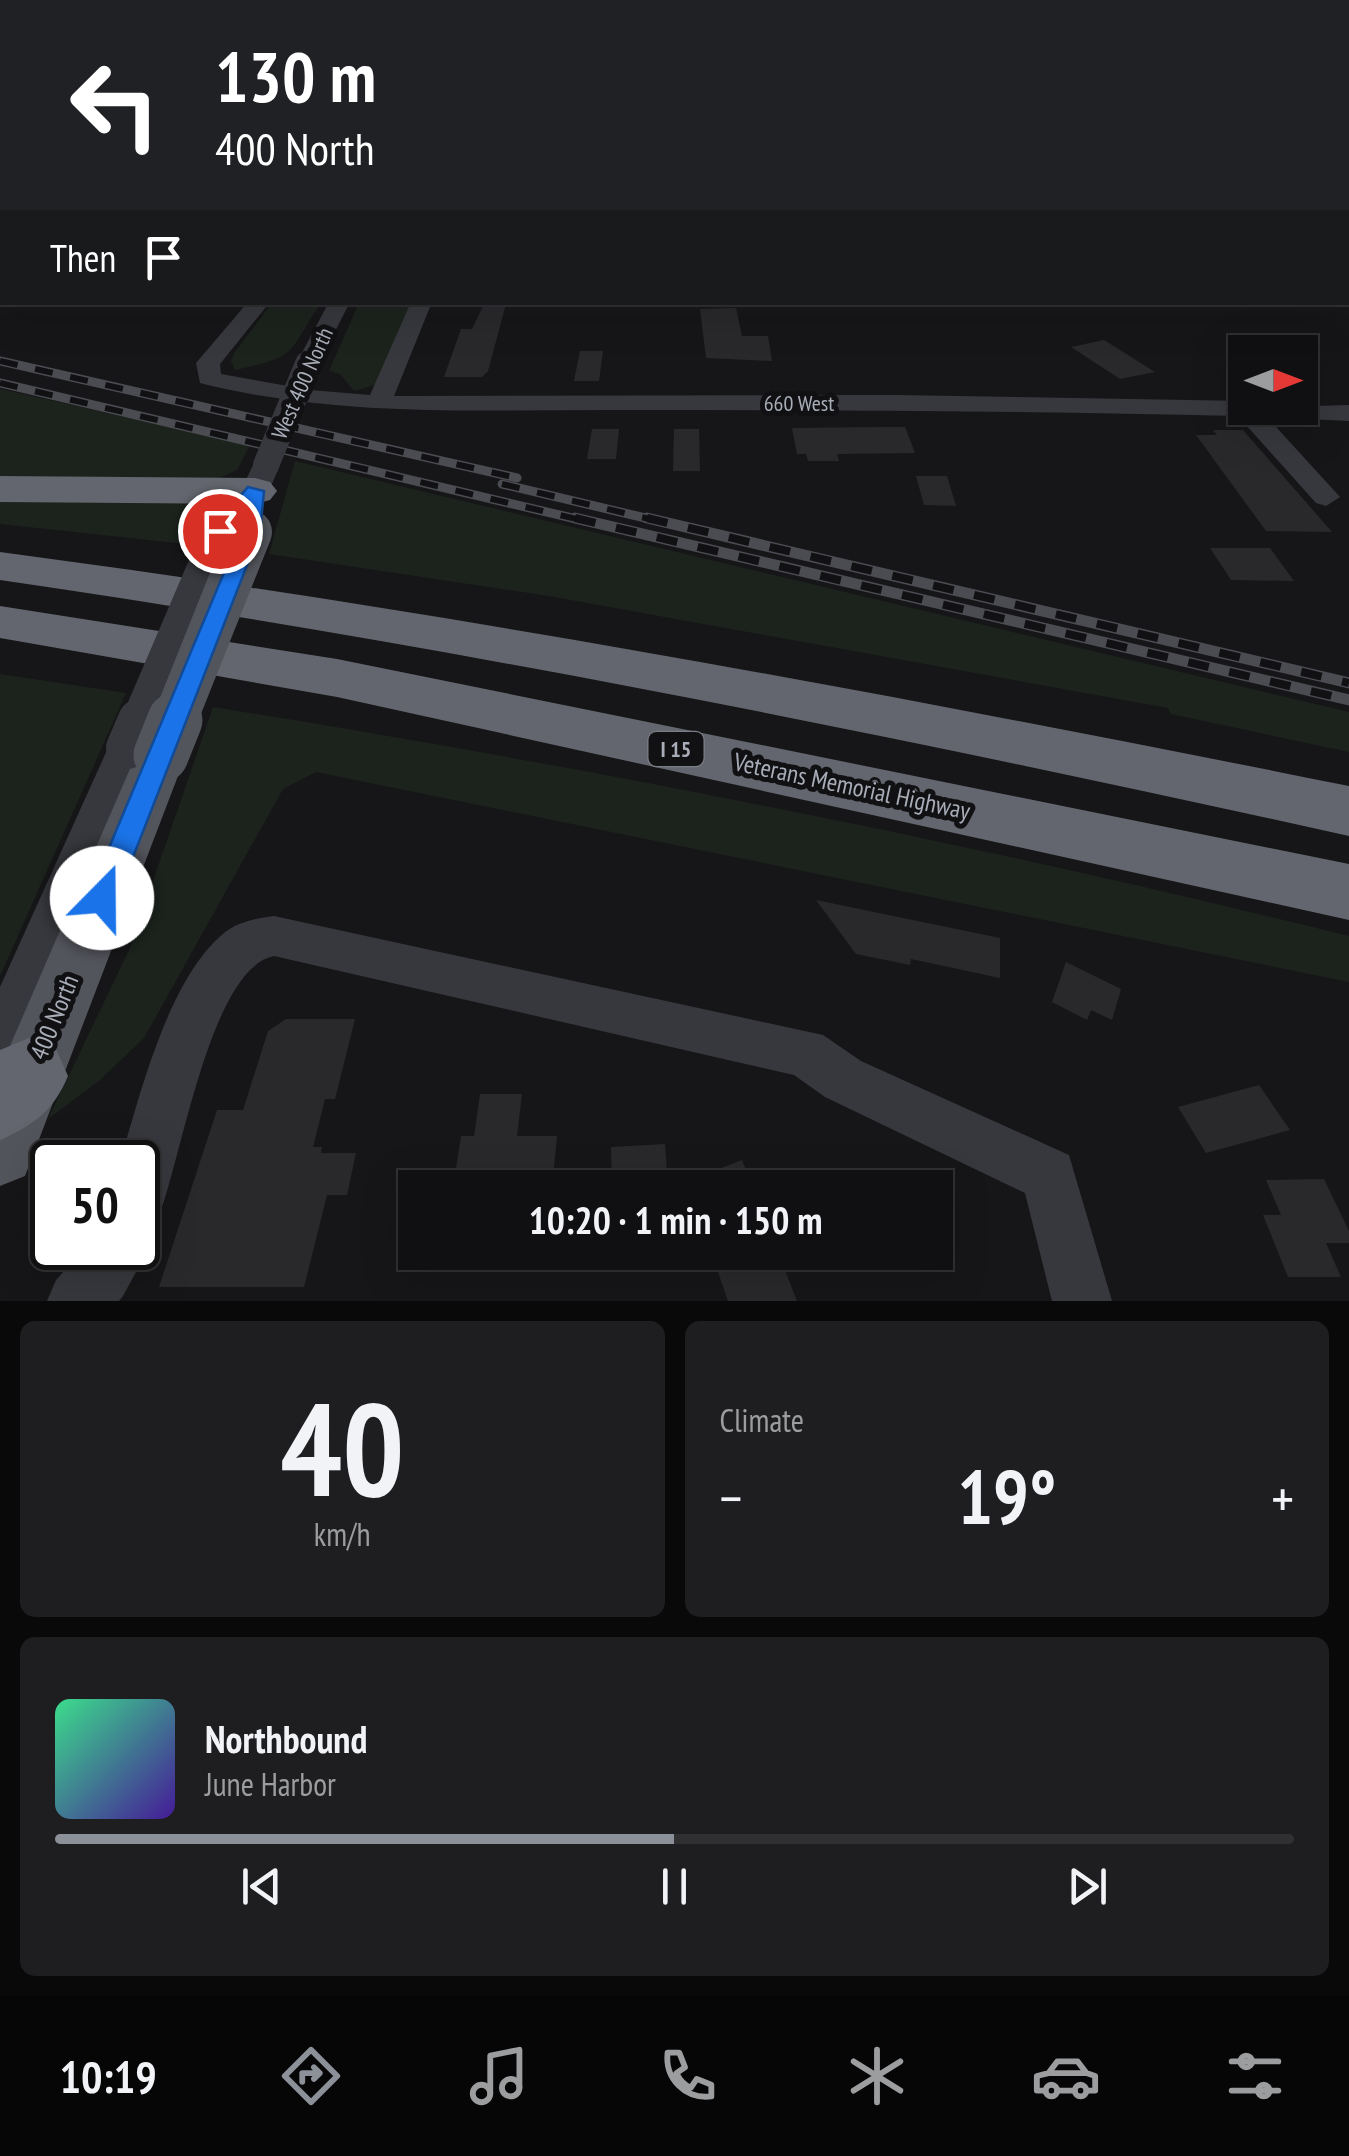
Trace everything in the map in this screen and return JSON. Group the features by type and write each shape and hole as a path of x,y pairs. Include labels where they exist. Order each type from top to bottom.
{"highway":[{"path":"0,489 248,505"},
{"path":"0,566 354,620 928,722 1349,811"},
{"name":"Veterans Memorial Highway","path":"0,622 337,678 1349,892"}],"main road":[{"name":"400 North","path":"0,1150 10,1073 248,505"}],"street":[{"name":"660 West","path":"257,305 208,363 209,378 250,390 380,400 1228,409"},
{"name":"West 400 North","path":"248,505 308,364 338,305"},
{"path":"380,400 421,305"},
{"name":"660 West","path":"1318,412 1349,413"},
{"path":"1260,425 1326,497"},
{"path":"154,1140 163,1106 211,989 240,948 256,938 274,936 805,1052 843,1079 1049,1174 1082,1301"},
{"path":"77,1301 102,1270"}],"shaded area":[{"path":"270,305 320,305 296,343 282,356 235,370 231,361"},
{"path":"358,305 410,305 378,384 354,391 340,374 329,371"},
{"path":"0,389 250,445 237,470 217,479 0,476"},
{"path":"295,461 1349,712 1349,752 1171,714 1168,708 549,596 269,554"},
{"path":"0,501 196,502 210,512 195,545 0,524"},
{"path":"0,674 126,693 0,976"},
{"path":"213,707 498,755 783,810 1067,870 1349,936 1349,982 316,772 283,789 144,1038 100,1080 48,1119 130,948"}],"building":[{"path":"484,305 506,305 488,371 482,377 444,377 461,329 472,329"},
{"path":"736,308 742,336 768,336 772,361 706,358 700,309"},
{"path":"1104,340 1155,372 1120,379 1071,347"},
{"path":"580,351 603,351 599,381 574,381"},
{"path":"905,427 915,453 837,454 839,461 808,461 806,454 797,454 792,428"},
{"path":"592,429 619,429 616,459 587,459"},
{"path":"674,429 699,429 700,471 673,471"},
{"path":"1213,430 1243,430 1332,532 1266,531 1196,435 1217,435"},
{"path":"916,476 947,476 956,506 924,505"},
{"path":"1210,548 1270,548 1294,581 1231,580"},
{"path":"816,900 1000,938 1000,978 911,959 910,965 856,954"},
{"path":"1066,962 1121,989 1112,1020 1091,1010 1087,1020 1052,1002"},
{"path":"286,1019 355,1019 335,1099 325,1099 313,1147 322,1147 321,1153 356,1153 347,1195 327,1195 304,1287 159,1287 217,1110 243,1110 268,1031"},
{"path":"1259,1085 1290,1130 1206,1153 1178,1107"},
{"path":"480,1094 522,1094 517,1136 557,1136 554,1170 456,1170 461,1136 474,1136"},
{"path":"665,1144 667,1170 612,1170 611,1147"},
{"path":"742,1160 746,1170 716,1170"},
{"path":"1324,1179 1349,1231 1349,1243 1326,1243 1341,1277 1288,1277 1263,1215 1281,1215 1266,1180"},
{"path":"717,1270 785,1270 797,1301 728,1301"}],"railway":[{"path":"0,361 517,478"},
{"path":"0,383 585,521"},
{"path":"502,484 658,521"},
{"path":"575,518 1349,700"},
{"path":"647,518 1349,683"}],"route":[{"path":"102,898 250,532 254,491 220,531"}]}
